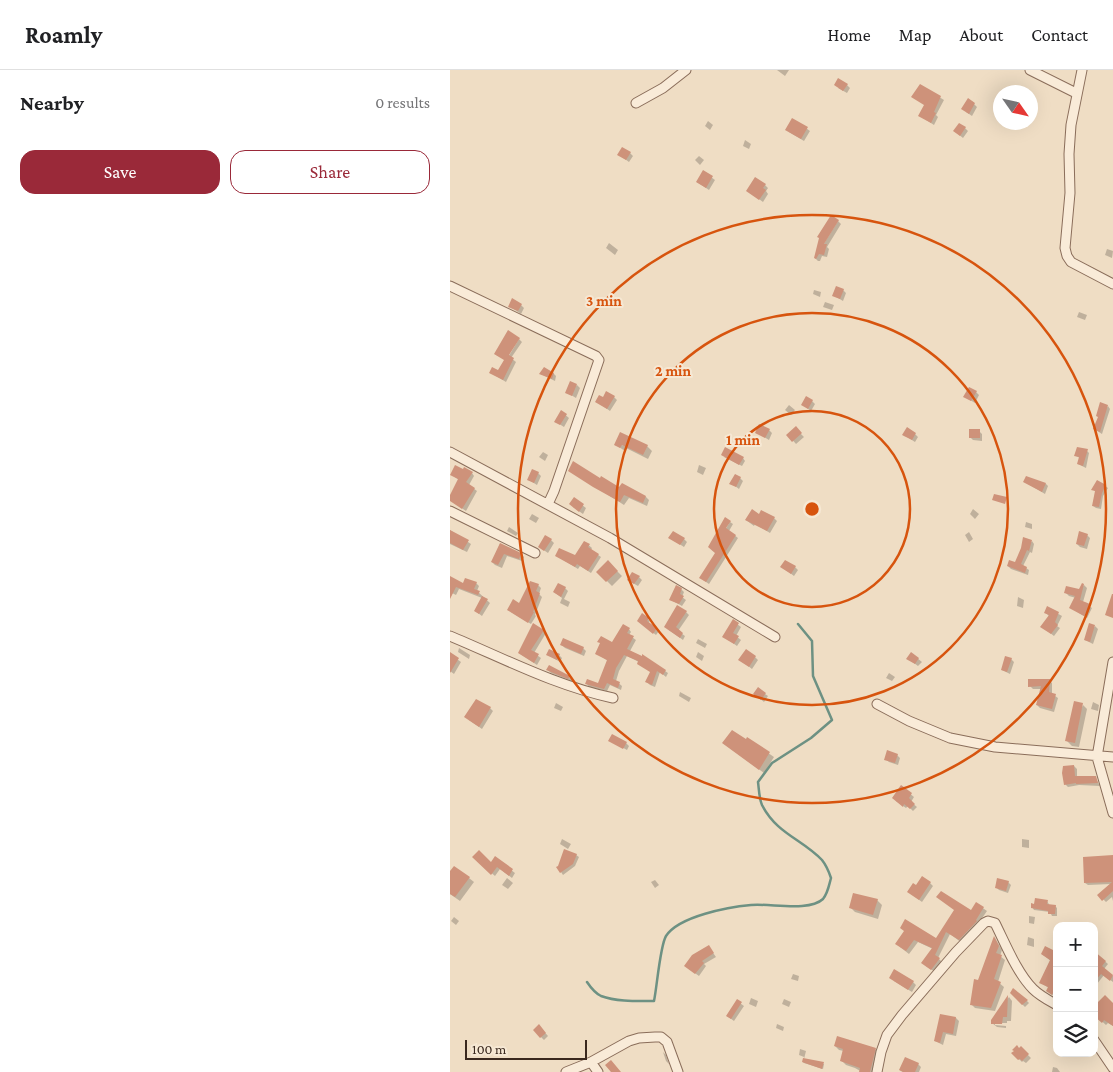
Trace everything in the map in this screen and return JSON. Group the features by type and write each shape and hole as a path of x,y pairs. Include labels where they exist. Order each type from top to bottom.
{"street":[{"path":"636,103 663,88 686,70"},
{"path":"1030,70 1076,93"},
{"path":"1082,70 1071,125 1070,192 1066,231 1066,256 1078,267 1113,284"},
{"path":"450,286 596,356 599,360 548,504"},
{"path":"450,452 618,542 776,637"},
{"path":"450,511 535,553"},
{"path":"450,636 535,672 595,694 613,698"},
{"path":"1113,662 1097,757 1113,813"},
{"path":"877,704 909,721 950,738 995,746 1113,757"},
{"path":"877,1072 884,1042 902,1015 956,952 988,921 995,923 1022,974 1032,988 1045,999 1053,1002"},
{"path":"566,1072 592,1062 629,1041 639,1038 662,1037 667,1042 678,1072"},
{"path":"1098,1046 1113,1068"},
{"path":"592,1062 598,1072"}],"building":[{"path":"838,78 848,84 843,91 834,85"},
{"path":"920,84 941,96 931,123 918,116 924,105 911,97"},
{"path":"968,98 975,103 969,114 961,109"},
{"path":"792,118 808,127 801,139 785,130"},
{"path":"959,123 966,127 960,136 953,131"},
{"path":"622,147 631,152 626,160 617,155"},
{"path":"703,170 713,176 706,188 696,182"},
{"path":"755,177 766,184 763,188 766,190 759,200 746,191"},
{"path":"831,215 839,220 824,244 827,244 824,255 819,254 816,259 814,258 819,238 817,237"},
{"path":"836,286 844,289 840,299 832,296"},
{"path":"512,298 522,304 518,311 508,307"},
{"path":"508,330 520,338 509,355 514,358 503,380 489,373 492,367 498,370 504,360 494,354"},
{"path":"544,367 554,373 552,379 539,374"},
{"path":"570,381 577,384 572,396 565,393"},
{"path":"969,387 977,391 971,401 963,397"},
{"path":"606,391 615,396 607,409 595,402 599,395 603,397"},
{"path":"806,396 813,400 808,409 801,405"},
{"path":"1100,402 1108,405 1100,432 1093,429 1098,417 1096,416"},
{"path":"561,410 567,414 560,425 554,422"},
{"path":"759,424 770,429 765,438 755,433"},
{"path":"796,426 802,433 792,442 786,435"},
{"path":"907,427 916,433 912,440 902,435"},
{"path":"969,429 980,429 980,438 969,438"},
{"path":"620,432 648,445 643,455 622,445 620,448 614,445"},
{"path":"725,447 744,457 739,465 721,455"},
{"path":"1077,447 1088,449 1083,466 1077,464 1079,457 1074,456"},
{"path":"573,461 600,478 601,476 619,487 622,483 646,496 643,503 624,495 620,502 593,487 568,471"},
{"path":"455,465 473,472 466,482 475,488 462,509 450,501 450,495 458,479 450,475"},
{"path":"532,469 539,472 534,483 527,480"},
{"path":"735,474 741,477 736,487 729,484"},
{"path":"1026,476 1046,483 1042,492 1023,482"},
{"path":"1097,480 1106,485 1099,507 1092,506 1095,491 1091,490"},
{"path":"994,494 1007,497 1005,504 992,500"},
{"path":"574,497 584,504 579,512 569,504"},
{"path":"752,509 759,514 761,510 775,517 767,531 745,520"},
{"path":"725,517 731,521 726,528 736,535 706,582 699,578 715,553 708,547"},
{"path":"450,530 469,540 463,550 450,543"},
{"path":"673,531 685,538 680,545 668,538"},
{"path":"1079,531 1088,534 1084,546 1076,544"},
{"path":"545,535 552,539 544,551 538,547"},
{"path":"1023,537 1032,540 1029,551 1027,550 1021,564 1027,567 1025,573 1007,566 1009,560 1015,562"},
{"path":"584,541 590,544 588,547 599,554 588,571 577,564 575,567 555,556 559,548 575,555"},
{"path":"500,543 521,553 519,559 504,554 498,565 491,562"},
{"path":"608,560 618,571 606,582 596,572"},
{"path":"785,560 796,566 791,574 780,567"},
{"path":"632,572 640,576 634,584 627,580"},
{"path":"450,576 463,583 465,578 477,582 474,589 480,591 478,595 456,587 450,599"},
{"path":"530,581 539,584 536,591 540,593 528,623 507,610 513,599 519,603"},
{"path":"558,583 566,587 561,597 553,592"},
{"path":"1082,583 1084,584 1080,600 1090,604 1084,616 1069,608 1075,596 1064,593 1066,586 1079,589"},
{"path":"676,585 682,588 680,594 684,596 679,604 669,600"},
{"path":"1113,594 1113,618 1105,615"},
{"path":"482,596 488,599 479,614 474,611"},
{"path":"677,605 687,611 676,627 683,633 680,638 664,627"},
{"path":"1047,606 1059,612 1055,622 1058,625 1051,634 1040,627 1049,615 1044,613"},
{"path":"642,613 649,618 647,621 657,628 653,634 637,621"},
{"path":"733,619 739,623 733,633 739,636 734,644 722,637"},
{"path":"533,623 544,630 531,650 539,654 534,663 518,653"},
{"path":"1089,623 1095,625 1090,642 1084,640"},
{"path":"623,624 630,628 627,633 634,636 627,649 642,656 642,654 666,670 663,675 657,671 652,685 645,682 650,672 637,664 638,661 624,655 616,668 613,679 620,682 618,688 607,683 604,689 585,684 587,679 598,683 607,660 595,654 600,643 597,642 601,636 612,642"},
{"path":"563,638 584,647 581,654 560,645"},
{"path":"549,649 560,654 557,660 546,655"},
{"path":"746,649 756,656 749,667 738,660"},
{"path":"450,652 459,658 450,673"},
{"path":"911,652 919,658 915,664 906,659"},
{"path":"1005,656 1012,658 1007,672 1001,670"},
{"path":"549,665 570,676 568,679 546,670"},
{"path":"1028,679 1050,679 1049,692 1056,694 1052,709 1036,705 1041,686 1028,687"},
{"path":"758,687 766,693 761,700 753,694"},
{"path":"476,699 491,707 479,727 464,717"},
{"path":"1074,701 1083,703 1075,743 1065,741"},
{"path":"732,730 770,752 759,770 722,743"},
{"path":"612,734 627,742 623,749 608,741"},
{"path":"887,750 898,754 895,763 884,760"},
{"path":"1074,765 1075,776 1096,776 1098,783 1064,785 1063,766"},
{"path":"901,785 912,793 909,798 915,804 910,809 904,804 903,807 892,798"},
{"path":"564,849 577,854 573,864 560,873 556,867"},
{"path":"479,850 491,862 495,856 513,869 509,876 497,867 491,875 472,857"},
{"path":"1113,855 1113,891 1102,901 1097,895 1112,882 1084,883 1083,857"},
{"path":"454,866 470,877 455,897 450,894 450,871"},
{"path":"922,876 931,882 919,900 907,892 913,883 916,885"},
{"path":"997,878 1009,881 1006,891 995,888"},
{"path":"941,891 971,910 976,902 984,907 977,921 959,940 946,932 935,955 940,958 931,970 921,963 932,948 914,940 906,951 895,944 904,931 900,928 905,919 936,938 954,910 936,897"},
{"path":"853,893 878,899 873,915 849,908"},
{"path":"1035,898 1048,900 1047,904 1056,905 1055,914 1048,914 1048,911 1031,908 1031,903 1034,904"},
{"path":"994,936 999,946 996,953 1002,955 994,979 1001,982 991,1008 970,1005 974,979 978,980"},
{"path":"709,945 714,953 702,961 704,963 695,974 684,966 692,955"},
{"path":"1045,946 1053,950 1052,995 1046,991 1048,987 1039,983 1050,960 1041,954"},
{"path":"1098,954 1106,961 1102,966 1113,975 1110,981 1101,974 1098,977"},
{"path":"894,969 914,981 908,990 889,978"},
{"path":"1013,988 1028,1000 1022,1005 1010,993"},
{"path":"1008,995 1007,1017 1003,1017 1002,1024 991,1024 991,1020"},
{"path":"1105,995 1113,1003 1113,1026 1104,1020 1102,1023 1098,1020 1098,1002"},
{"path":"737,999 742,1002 731,1019 726,1016"},
{"path":"940,1014 956,1017 953,1034 943,1032 940,1043 934,1041"},
{"path":"539,1024 546,1033 540,1038 533,1030"},
{"path":"837,1036 876,1048 870,1072 859,1072 860,1068 840,1061 843,1049 834,1046"},
{"path":"1017,1045 1019,1048 1021,1046 1029,1054 1022,1061 1018,1060 1011,1053"},
{"path":"905,1057 919,1063 915,1072 899,1070"},
{"path":"803,1058 824,1062 822,1069 802,1062"},
{"path":"611,1060 621,1072 611,1072 605,1065"}],"waterway":[{"path":"587,982 597,993 607,998 628,1001 654,1001 660,957 666,936 672,929 693,918 730,908 751,905 809,905 817,903 825,897 831,878 825,864 814,853 782,830 768,815 761,802 758,782 772,763 811,738 832,720 813,676 812,641 798,624"}]}
